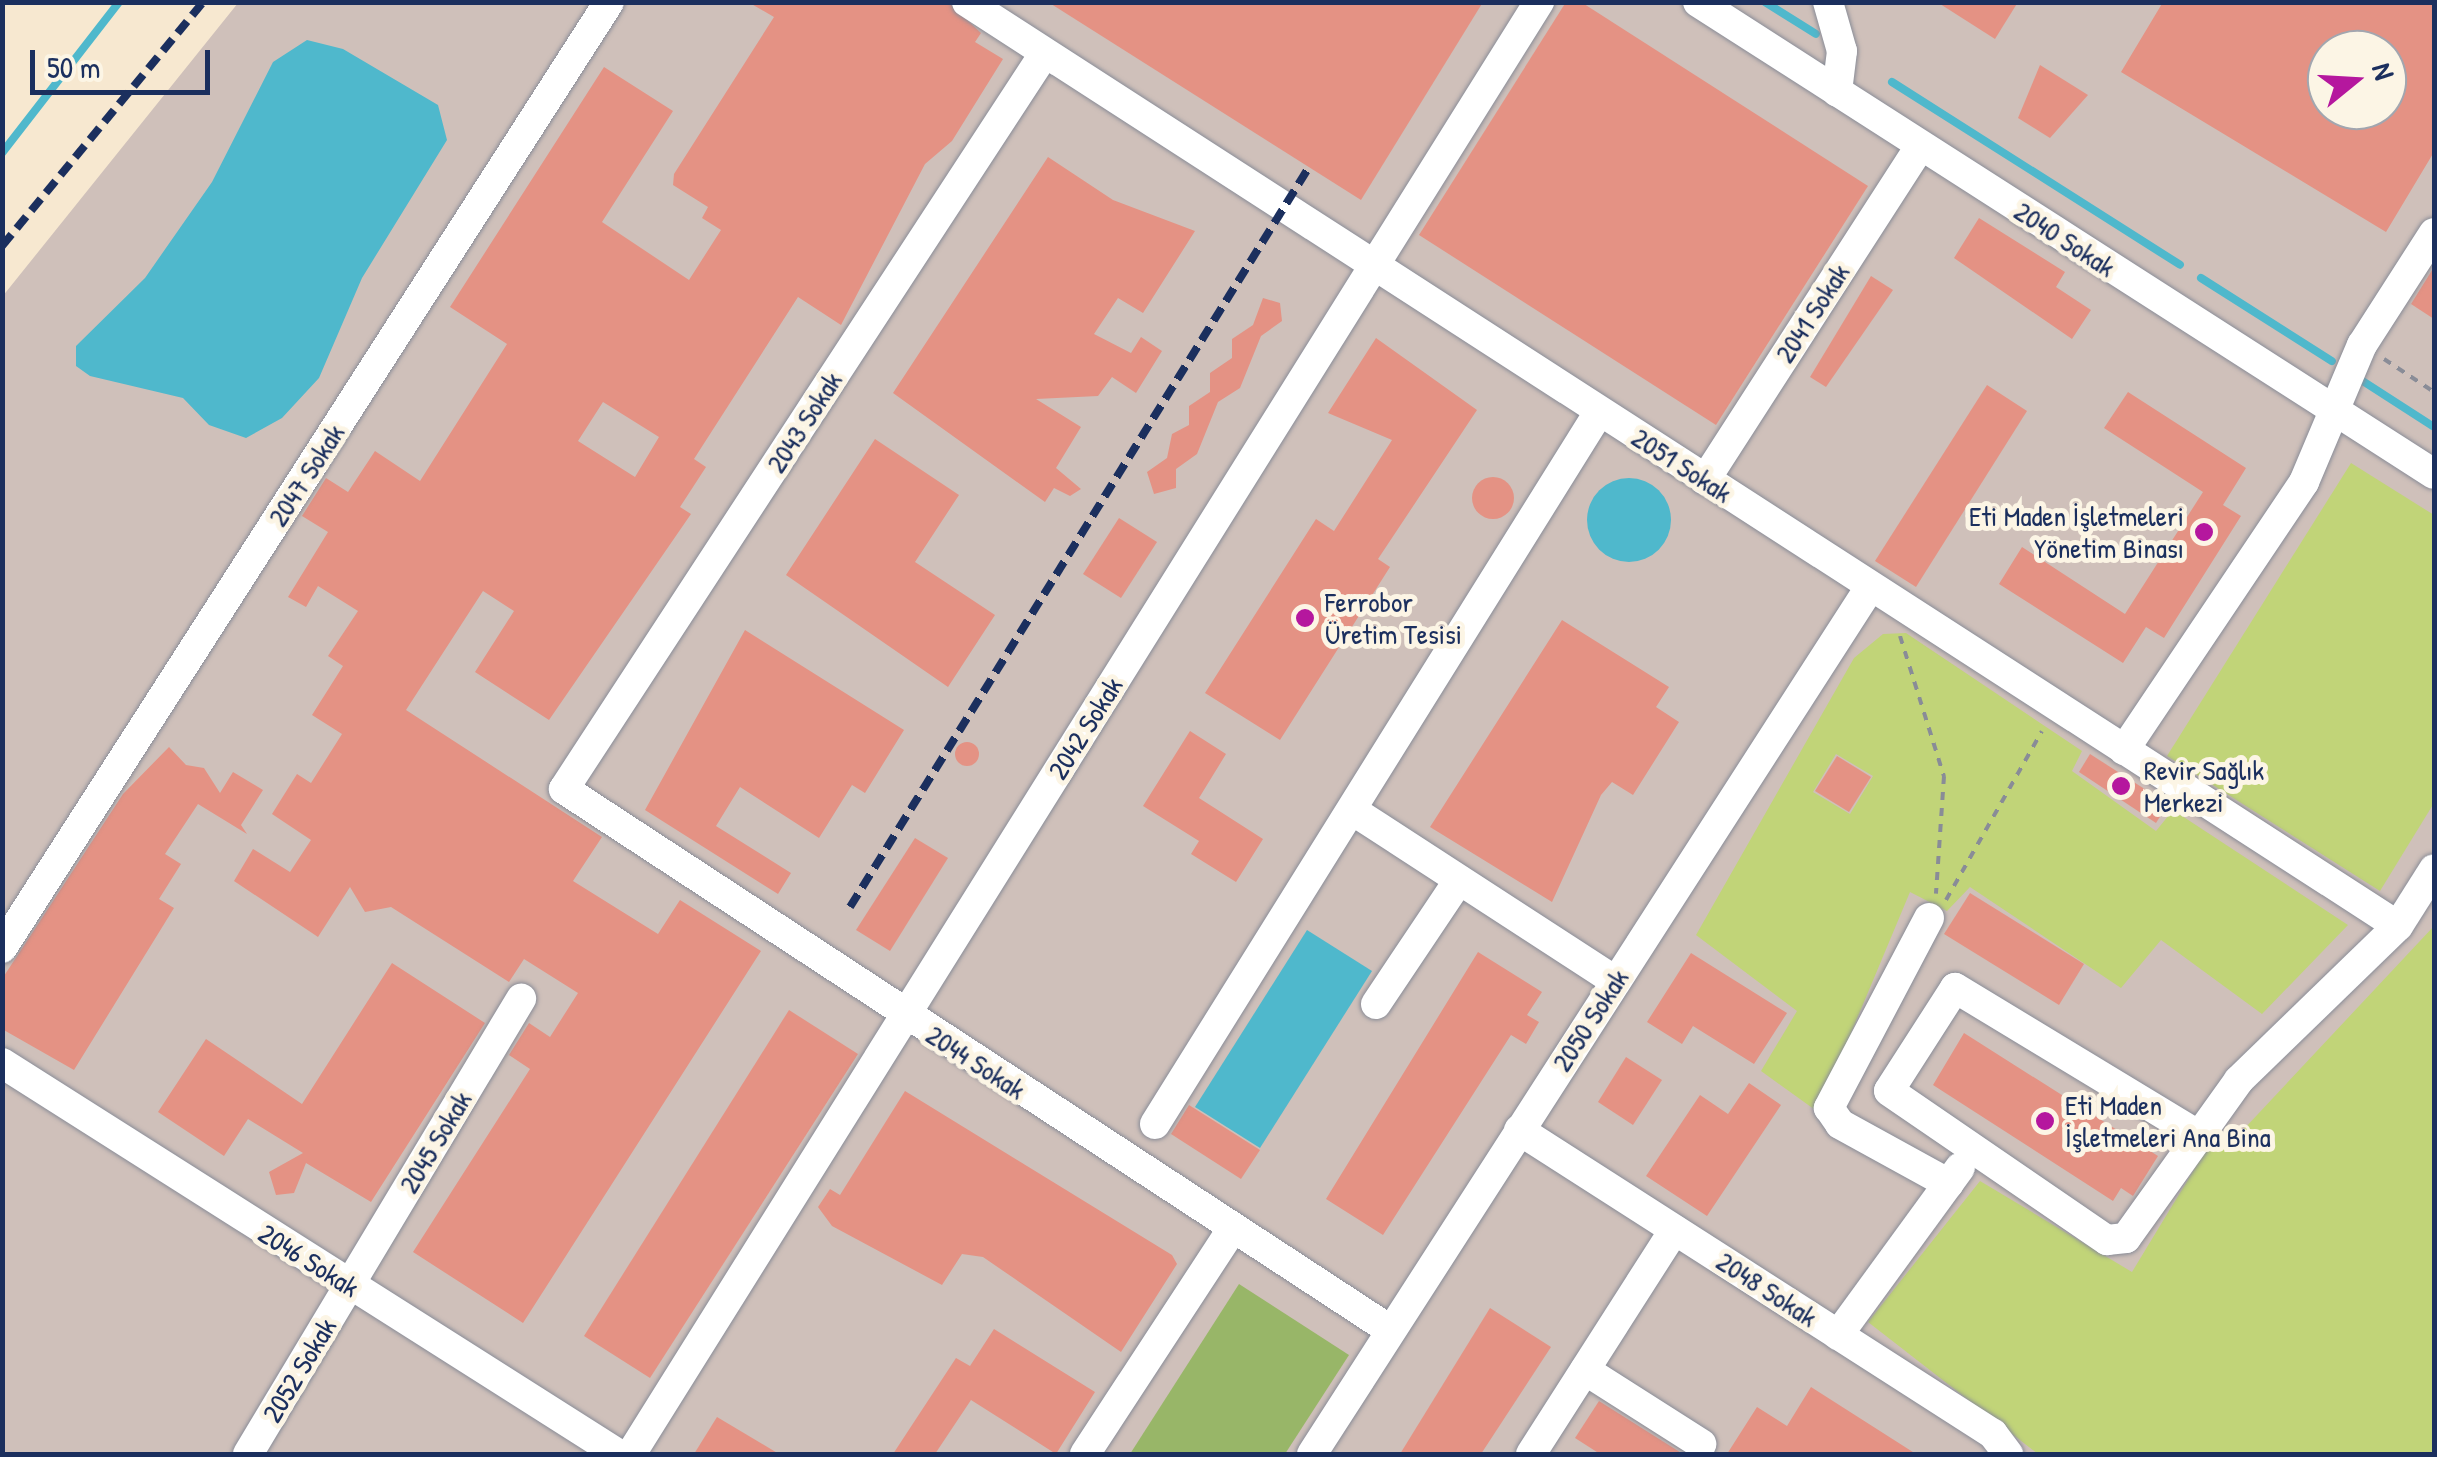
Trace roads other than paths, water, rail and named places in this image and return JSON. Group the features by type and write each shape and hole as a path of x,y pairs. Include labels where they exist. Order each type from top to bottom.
{"lane":[{"name":"2047 Sokak","path":"2,948 609,2"},
{"name":"2051 Sokak","path":"967,2 2398,926"},
{"name":"2042 Sokak","path":"631,1454 1539,2"},
{"name":"2040 Sokak","path":"1698,2 2434,474"},
{"path":"1828,2 1842,52 1837,92"},
{"name":"2043 Sokak","path":"564,790 1044,54"},
{"name":"2041 Sokak","path":"1705,480 1920,146"},
{"path":"2124,750 2304,482 2331,410 2362,345 2434,233"},
{"path":"1155,1124 1356,812 1599,412"},
{"name":"2050 Sokak","path":"1312,1454 1615,981 1879,592"},
{"name":"2044 Sokak","path":"564,790 1390,1330"},
{"path":"1356,812 1615,981"},
{"path":"2198,1135 1955,988 1889,1090 2114,1241 2131,1234 2198,1135 2330,986 2398,926 2434,869"},
{"path":"1376,1004 1459,880"},
{"path":"1929,918 1830,1108 1840,1124 1950,1184"},
{"name":"2045 Sokak","path":"349,1285 521,999"},
{"name":"2046 Sokak","path":"2,1063 618,1454"},
{"name":"2048 Sokak","path":"1519,1130 1993,1434 2008,1454"},
{"path":"1838,1335 1973,1148"},
{"path":"1085,1454 1233,1228"},
{"path":"1531,1454 1674,1230"},
{"name":"2052 Sokak","path":"248,1454 349,1285"},
{"path":"1585,1370 1701,1444"}],"water":[{"path":"307,40 343,49 438,105 447,140 362,278 319,378 282,418 246,438 209,425 183,398 90,376 76,366 76,346 145,278 212,182 273,62"},
{"path":"1621,478 1637,478 1653,485 1664,496 1671,520 1668,536 1659,550 1637,562 1621,562 1605,555 1594,544 1587,528 1587,512 1594,496 1605,485"},
{"path":"1307,930 1372,971 1260,1148 1195,1107"}],"waterway":[{"path":"2,153 119,2"},
{"path":"1765,2 1816,34"},
{"path":"1892,82 2180,265"},
{"path":"2201,278 2332,361"},
{"path":"2358,378 2434,427"}],"railway":[{"path":"2,246 203,2"},
{"path":"850,907 1309,167"}],"place":[{"name":"Eti Maden İşletmeleri Yönetim Binası","path":"2204,532"},
{"name":"Ferrobor Üretim Tesisi","path":"1305,618"},
{"name":"Revir Sağlık Merkezi","path":"2121,786"},
{"name":"Eti Maden İşletmeleri Ana Bina","path":"2045,1121"}]}
